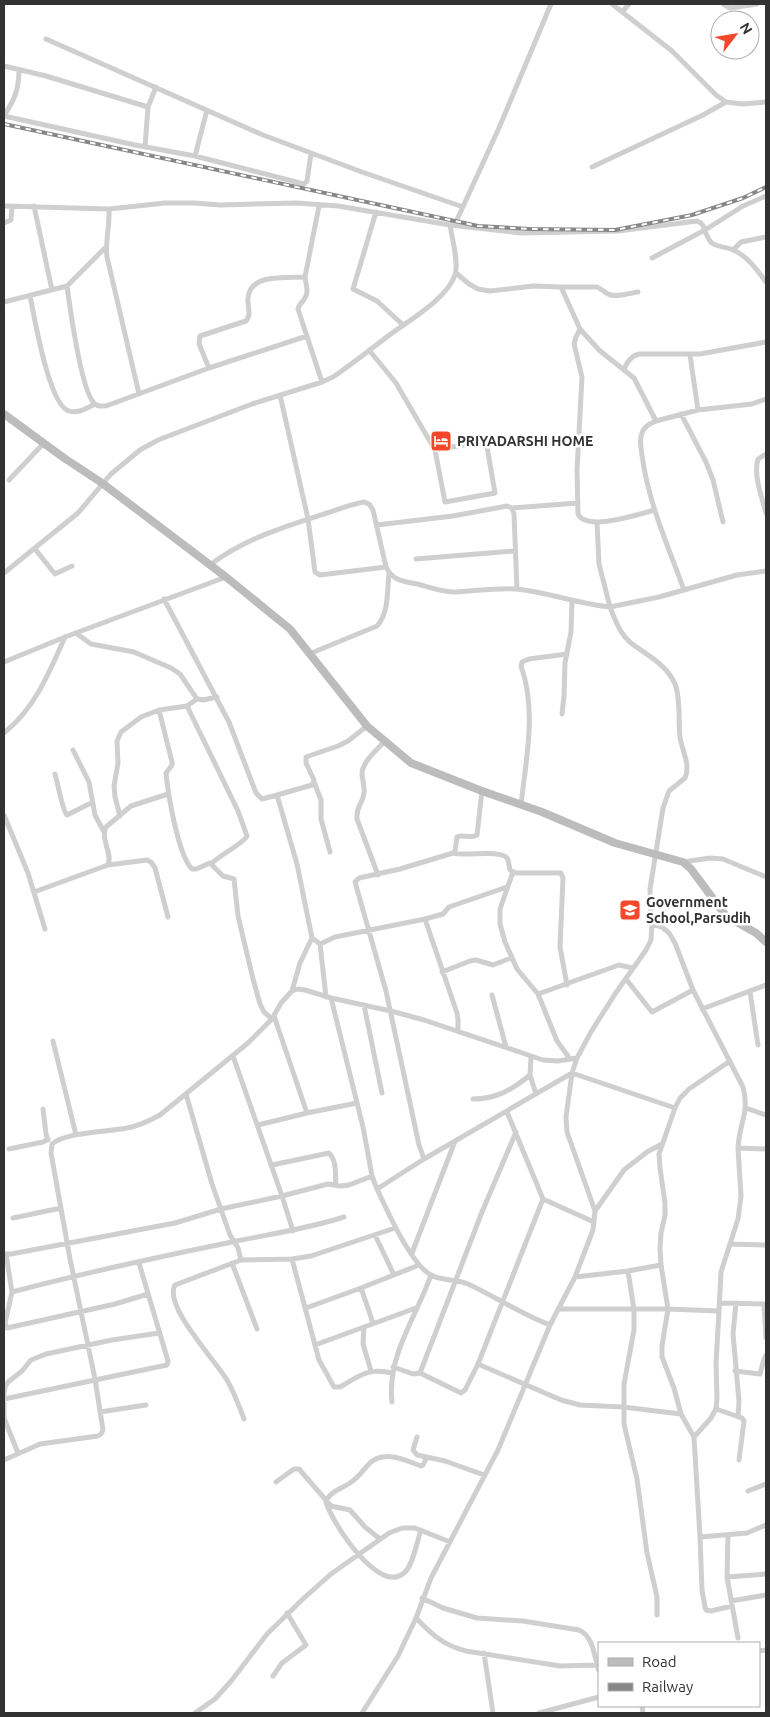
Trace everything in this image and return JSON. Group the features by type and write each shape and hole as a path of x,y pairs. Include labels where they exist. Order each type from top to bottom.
{"main road":[{"path":"4,414 44,444 102,483 226,577 290,629 367,726 411,763 615,843 683,862 726,916 756,933 766,942"}],"street":[{"path":"450,225 456,222 463,207 499,128 551,4"},
{"path":"612,4 672,51 716,95 726,102 743,104 766,102"},
{"path":"623,12 629,4"},
{"path":"723,4 730,8 757,4"},
{"path":"46,38 206,110 311,154 463,207"},
{"path":"4,66 46,76 148,107"},
{"path":"19,70 19,86 15,99 4,115 195,156 304,184 307,182 311,154"},
{"path":"145,146 148,107 156,87"},
{"path":"592,167 703,115 726,102"},
{"path":"195,156 206,110"},
{"path":"652,258 705,230 743,206 766,196"},
{"path":"4,206 109,209 165,203 220,205 297,203 338,206 450,225 521,233 618,231 697,221 701,222 710,241 715,245 733,250 751,263 766,282"},
{"path":"4,223 11,220 12,206"},
{"path":"34,206 52,290"},
{"path":"319,206 305,277 308,288 307,294 298,309 322,382"},
{"path":"109,209 110,221 106,247 139,394"},
{"path":"376,212 353,289 377,301 403,325"},
{"path":"4,573 78,513 102,483 140,450 158,440 280,395 322,382 345,368 436,300 449,287 456,273 456,260 450,225"},
{"path":"733,250 741,242 766,237"},
{"path":"4,302 67,286 106,247"},
{"path":"456,273 474,287 490,291 533,286 597,287 612,296 638,292"},
{"path":"209,368 199,344 200,336 246,321 249,314 248,298 251,289 256,283 271,278 305,277"},
{"path":"67,286 84,377 90,398 95,404 100,406 106,406 209,368 307,336"},
{"path":"562,287 580,329 599,350 634,378 656,420"},
{"path":"30,296 44,361 61,407 68,412 76,412 95,404"},
{"path":"580,329 574,344 582,377 577,463 578,514 585,521 597,522 655,510"},
{"path":"624,369 629,360 639,354 690,355 766,342"},
{"path":"370,350 396,383 435,450 445,502 495,493 486,441 435,450"},
{"path":"690,355 698,410"},
{"path":"280,395 308,519 314,569 317,574 386,567"},
{"path":"684,590 655,510 644,469 642,431 656,420 698,410 752,404 766,399"},
{"path":"681,414 706,462 716,489 724,522"},
{"path":"9,480 44,444"},
{"path":"766,454 758,459 756,464 766,513"},
{"path":"210,565 221,556 266,534 364,502 370,504 373,510 389,574 396,580 440,591 517,590 590,605 610,607 684,590 737,575 766,571"},
{"path":"377,525 452,516 507,506 512,508 578,503"},
{"path":"512,508 514,514 517,590"},
{"path":"362,1713 398,1656 416,1618 422,1598 498,1450 550,1325 575,1277 593,1230 595,1211 567,1132 566,1117 572,1073 578,1058 614,994 646,950 650,940 652,924 650,889 666,797 669,791 685,778 687,774 688,766 678,724 678,696 672,678 661,664 624,636 619,627 610,607 599,564 597,522"},
{"path":"35,549 55,574 72,566"},
{"path":"416,560 514,551"},
{"path":"310,654 377,626 383,620 389,574"},
{"path":"4,662 164,599 226,577"},
{"path":"164,599 229,722 256,793 262,799 309,786 314,782"},
{"path":"562,714 567,654 571,632 572,601"},
{"path":"76,633 91,644 134,652 171,668 180,674 197,699"},
{"path":"4,733 16,723 44,684 65,637"},
{"path":"521,805 527,755 529,711 528,692 522,662 529,659 567,654"},
{"path":"120,816 114,786 118,763 117,741 121,732 128,725 159,710 187,706 197,699 203,700 217,697"},
{"path":"159,710 172,762 172,766 166,770 166,773 172,815 189,866 192,869 196,869 212,863 230,849 244,842 247,836 238,811 187,706"},
{"path":"330,852 321,819 321,800 306,763 306,757 348,741 367,726"},
{"path":"378,875 356,813 364,793 362,771 385,741"},
{"path":"73,750 89,782 92,803 98,823 104,832 110,859 108,865"},
{"path":"55,774 67,815 92,803"},
{"path":"453,853 457,837 477,835 482,791"},
{"path":"104,832 106,827 131,806 168,794"},
{"path":"52,1144 60,1139 76,1135 122,1130 146,1123 160,1115 261,1031 292,991 300,963 312,938 297,864 276,795"},
{"path":"4,815 28,873 45,929"},
{"path":"424,1159 419,1145 391,1011 355,882 359,878 378,875 453,853 459,855 484,853 504,856 508,859 510,870 513,872"},
{"path":"683,862 710,858 723,859 766,877"},
{"path":"34,892 108,865 147,860 155,868 168,917"},
{"path":"212,863 224,876 234,879 238,916 260,1004 264,1012 273,1017 307,1113"},
{"path":"513,872 500,909 500,924 511,958 521,974 538,994 556,1041 570,1059"},
{"path":"513,872 559,872 562,875 560,947 567,985"},
{"path":"320,944 336,937 443,914 449,907 507,887"},
{"path":"425,919 457,1013 458,1031"},
{"path":"652,924 662,927 669,933 702,1010 730,1060 743,1087 746,1098 746,1108 738,1136 741,1196 738,1219 721,1272 716,1363 716,1409 711,1418 694,1437"},
{"path":"312,938 320,944 328,998 357,1103 372,1176 395,1228 419,1265 431,1276 456,1280 492,1296 528,1317 550,1325"},
{"path":"442,972 470,961 476,960 493,965 511,958"},
{"path":"538,994 619,965 633,968"},
{"path":"626,978 652,1012 693,990"},
{"path":"702,1010 766,985"},
{"path":"292,991 298,989 306,990 328,998 391,1011 458,1031 543,1060 578,1058"},
{"path":"750,992 758,1045"},
{"path":"492,995 506,1047"},
{"path":"364,1005 382,1092"},
{"path":"53,1042 76,1135"},
{"path":"233,1056 272,1165 293,1231"},
{"path":"532,1057 529,1067 536,1094"},
{"path":"730,1060 689,1089 674,1108 659,1154 665,1203 660,1248 668,1309 662,1357 674,1388 681,1414 694,1437 702,1590 706,1610 711,1611 766,1595"},
{"path":"377,1188 572,1073 674,1108"},
{"path":"472,1099 494,1097 506,1092 530,1075"},
{"path":"186,1094 206,1164 242,1260"},
{"path":"258,1126 307,1113 357,1103"},
{"path":"746,1108 766,1115"},
{"path":"4,1460 40,1444 98,1436 102,1434 103,1430 95,1379 73,1276 51,1153 52,1144 44,1128 43,1109"},
{"path":"292,1260 322,1367 336,1388 371,1371 393,1370 420,1374 461,1393 465,1390 478,1364 543,1199 507,1112"},
{"path":"420,1374 516,1132"},
{"path":"9,1149 43,1142 48,1139"},
{"path":"412,1254 456,1140"},
{"path":"595,1211 624,1170 647,1152 662,1144"},
{"path":"738,1148 766,1150"},
{"path":"272,1165 329,1153 333,1157 336,1185"},
{"path":"148,1294 115,1304 7,1328 5,1323 12,1292 5,1254 175,1223 221,1208 282,1196 328,1184 349,1185 372,1176"},
{"path":"543,1199 594,1222"},
{"path":"13,1218 61,1208"},
{"path":"12,1292 73,1276 293,1231 344,1217"},
{"path":"244,1419 228,1381 183,1320 173,1293 174,1285 242,1260 292,1260 333,1250 395,1228"},
{"path":"375,1235 394,1275"},
{"path":"730,1244 766,1245"},
{"path":"4,1399 167,1365 168,1361 138,1263"},
{"path":"232,1263 257,1329"},
{"path":"306,1308 419,1265"},
{"path":"575,1277 628,1272 661,1265"},
{"path":"628,1272 634,1310 634,1330 624,1384 624,1424 637,1479 647,1553 657,1597 657,1616"},
{"path":"392,1402 393,1370 406,1331 431,1276"},
{"path":"361,1288 373,1324"},
{"path":"720,1302 765,1304 766,1338"},
{"path":"736,1303 733,1334 739,1401 738,1416"},
{"path":"315,1345 416,1308"},
{"path":"558,1309 719,1311"},
{"path":"364,1327 363,1344 371,1371"},
{"path":"18,1453 4,1418 5,1387 31,1360 46,1354 128,1336 159,1333"},
{"path":"736,1371 760,1374 766,1355"},
{"path":"478,1364 561,1400 580,1405 623,1407 681,1414"},
{"path":"100,1412 146,1406"},
{"path":"716,1409 743,1419 740,1460"},
{"path":"417,1437 413,1447 414,1453 445,1461 484,1475"},
{"path":"421,1530 408,1570 396,1578 389,1578 359,1554 334,1522 326,1502 330,1494 354,1480 375,1459 386,1457 398,1458 421,1466 427,1457"},
{"path":"276,1482 294,1469 299,1469 326,1502 335,1508 350,1510 365,1527 380,1539"},
{"path":"748,1491 766,1484"},
{"path":"700,1537 747,1533 766,1525"},
{"path":"195,1713 215,1699 267,1634 287,1613 331,1574 380,1539 402,1528 415,1528 450,1542"},
{"path":"728,1535 727,1577 738,1638"},
{"path":"727,1577 766,1574"},
{"path":"416,1618 436,1638 451,1647 560,1666 598,1668 588,1637 579,1630 523,1621 477,1618 443,1608 422,1598"},
{"path":"273,1676 282,1663 306,1645 287,1613"},
{"path":"484,1653 493,1713"},
{"path":"539,1713 598,1697"}],"railway":[{"path":"4,124 478,226 615,230 692,215 743,198 766,187"}],"place":[{"name":"PRIYADARSHI HOME","path":"441,441"},
{"name":"Government School,Parsudih","path":"630,910"}]}
